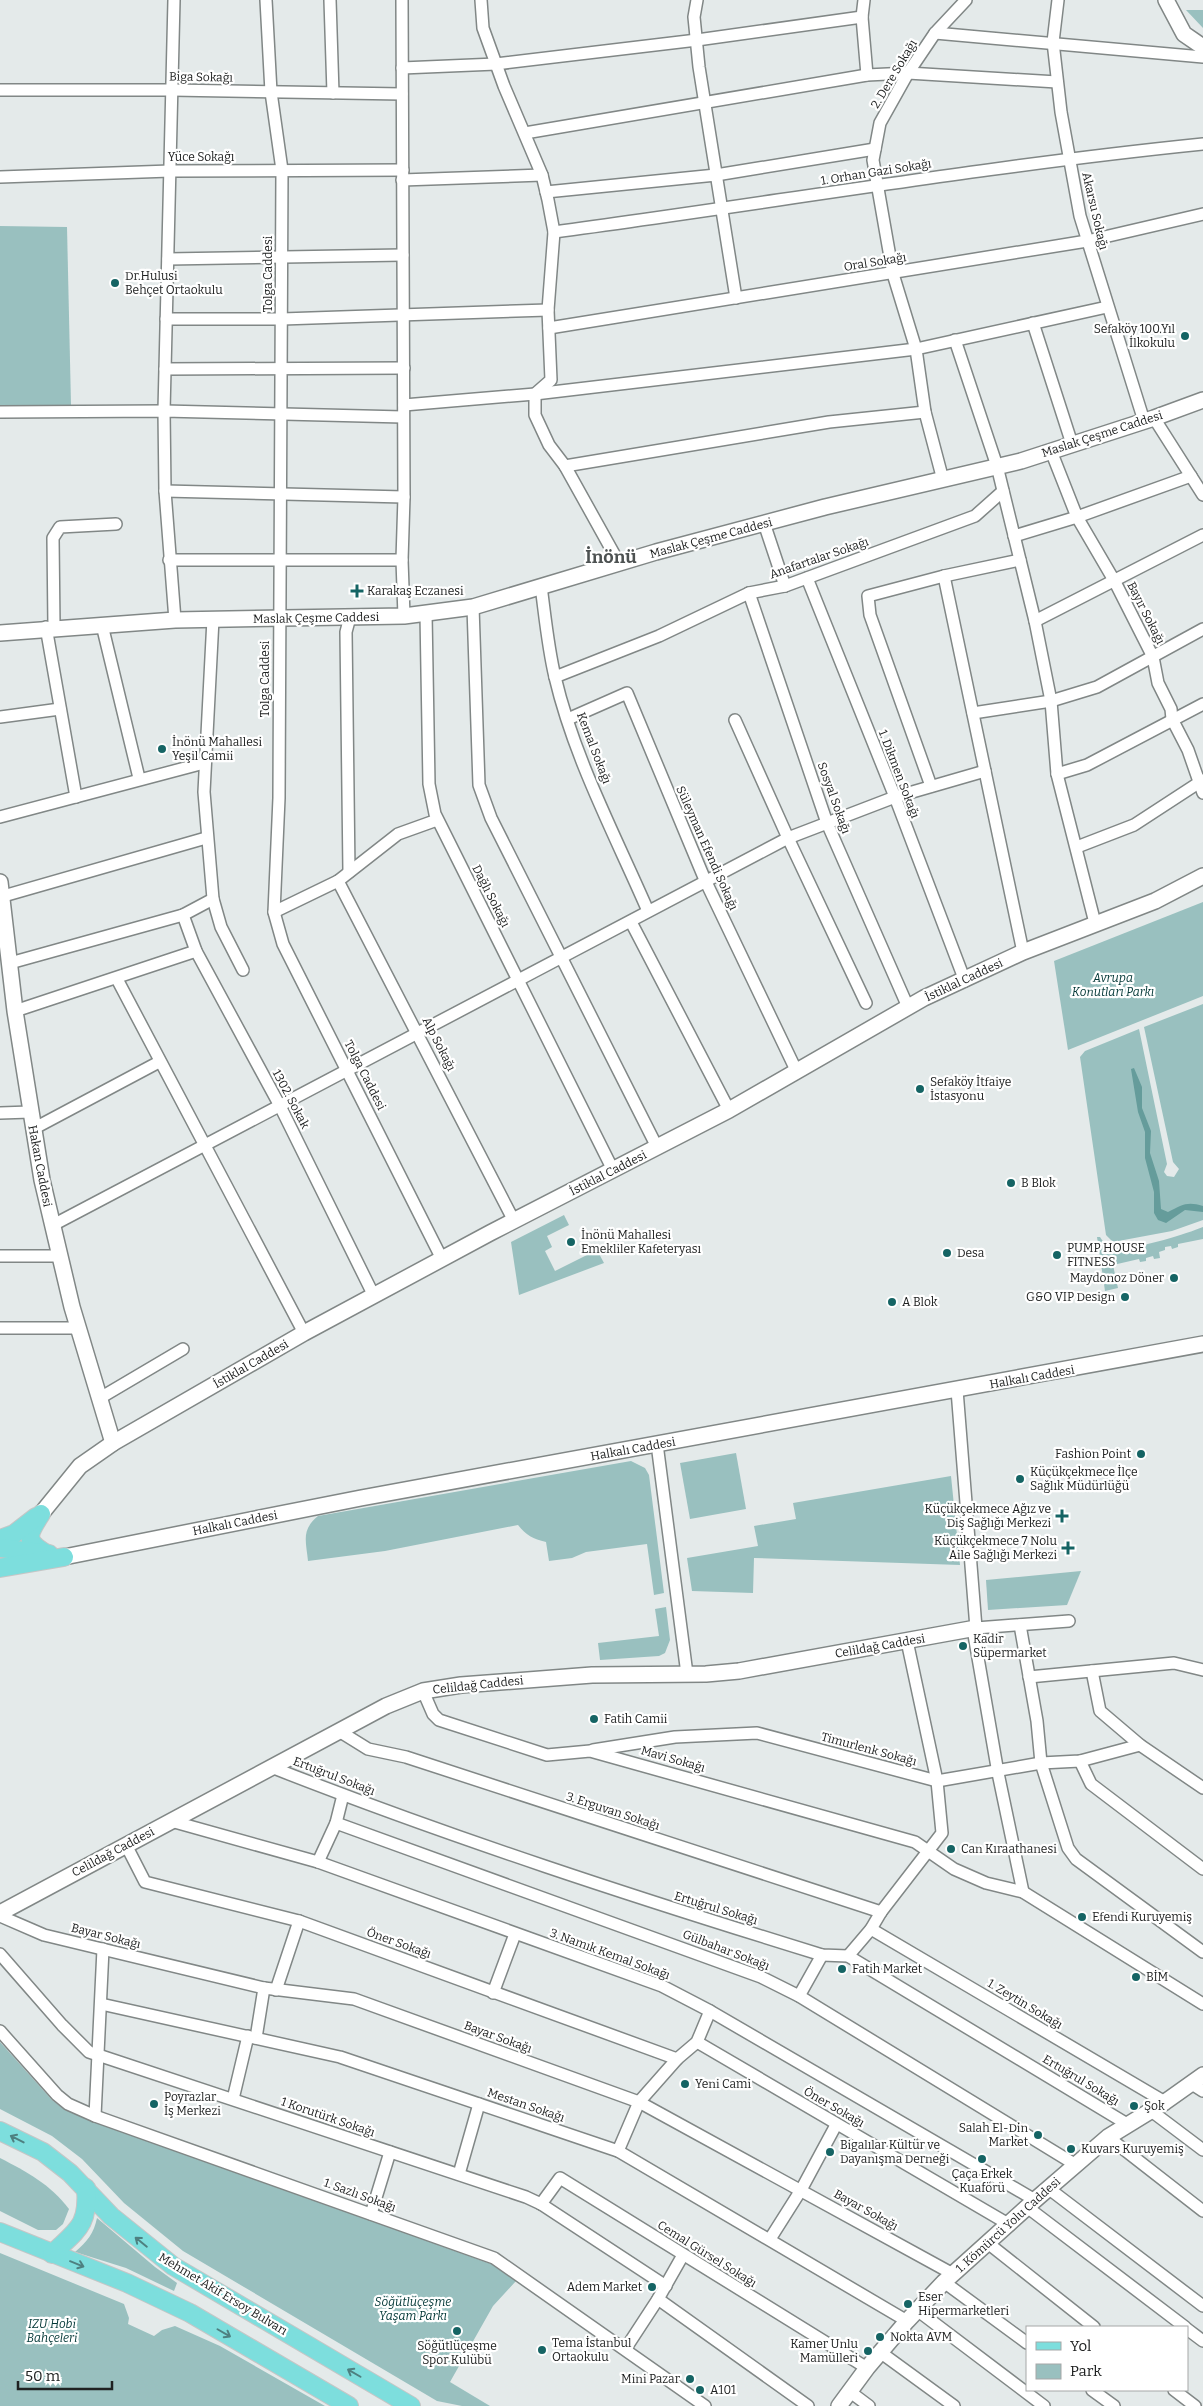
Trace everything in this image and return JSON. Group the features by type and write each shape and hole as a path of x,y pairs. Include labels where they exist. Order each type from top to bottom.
{"main road":[{"path":"0,1558 30,1531 41,1514"},
{"path":"0,1539 14,1534 41,1514"},
{"path":"30,1531 32,1546 45,1553"},
{"name":"Halkalı Caddesi","path":"8,1549 64,1557"},
{"name":"Halkalı Caddesi","path":"0,1568 64,1557"},
{"name":"Mehmet Akif Ersoy Bulvarı","path":"0,2131 42,2152 70,2173 111,2216 173,2266 412,2406"},
{"path":"52,2254 78,2230 87,2210 86,2188"},
{"path":"0,2232 127,2283 190,2313 349,2406"},
{"path":"385,2390 424,2406"}],"street":[{"path":"174,0 164,411 165,491 169,560 176,620"},
{"name":"Tolga Caddesi","path":"266,0 271,92 282,170 282,413 278,618 279,798 274,912 283,944 442,1259"},
{"path":"330,0 333,93"},
{"path":"402,0 404,368 402,560 404,616"},
{"path":"481,0 483,28 542,175 554,232 548,310 551,380 536,394 535,415 549,445 565,466 619,563"},
{"path":"697,0 694,17 705,104 736,298"},
{"path":"864,0 862,17 868,75"},
{"name":"2. Dere Sokağı","path":"942,480 926,412 916,349 893,274 873,160 880,123 908,73 935,33 963,0"},
{"name":"Akarsu Sokağı","path":"1058,0 1053,42 1057,82 1069,158 1080,216 1087,241 1107,307 1149,420 1203,495"},
{"path":"1166,0 1184,34 1203,47"},
{"path":"402,68 496,64 697,40 862,17"},
{"path":"935,33 1053,42 1203,57"},
{"path":"525,133 868,75 908,73 1057,82"},
{"name":"Biga Sokağı","path":"0,90 172,90 402,94"},
{"name":"1. Orhan Gazi Sokağı","path":"554,232 722,210 876,185 1069,158 1203,144"},
{"path":"546,192 716,175 875,149"},
{"name":"Yüce Sokağı","path":"0,177 170,170 282,170 402,175 542,175"},
{"name":"Oral Sokağı","path":"549,328 893,274 1087,241 1203,214"},
{"path":"168,258 403,255"},
{"path":"0,412 164,411 282,413 403,411 916,349 1107,307"},
{"path":"166,319 282,318 548,310"},
{"path":"1033,323 1072,444"},
{"path":"955,340 1004,491 1035,621 1051,701 1057,774 1096,923"},
{"path":"165,369 282,367 404,368"},
{"name":"Maslak Çeşme Caddesi","path":"0,632 50,627 176,620 404,616 473,607 619,563 764,523 942,480 1051,451 1149,420 1203,400"},
{"path":"565,466 829,422 926,412"},
{"name":"Bayır Sokağı","path":"1051,451 1077,517 1115,582 1153,657 1158,683 1171,709 1172,719 1188,750 1202,785"},
{"path":"1014,536 1077,517 1190,476"},
{"path":"165,491 404,497"},
{"name":"Anafartalar Sokağı","path":"555,677 659,636 749,593 785,586 975,516 1004,491"},
{"path":"764,523 785,586"},
{"path":"76,797 60,709 50,627 53,538 60,527 116,524"},
{"path":"1035,621 1115,582 1203,535"},
{"path":"169,560 279,558 402,560"},
{"path":"931,786 870,614 868,596 944,576 1020,560"},
{"path":"944,576 1023,952"},
{"name":"1. Dikmen Sokağı","path":"806,578 895,797 927,888 965,981"},
{"name":"Kemal Sokağı","path":"541,586 555,677 568,720 590,777 648,911"},
{"name":"Sosyal Sokağı","path":"749,593 827,823 908,1007"},
{"path":"473,607 479,785 491,818 657,1147"},
{"name":"Dağlı Sokağı","path":"426,614 429,784 437,820 614,1170"},
{"path":"349,872 346,632 350,617"},
{"path":"212,619 204,763 206,838 213,899 221,927 243,970"},
{"path":"102,625 140,778"},
{"path":"973,713 1051,701 1098,687 1203,629"},
{"name":"Süleyman Efendi Sokağı","path":"568,720 627,693 705,880 796,1070"},
{"path":"1057,774 1086,765 1203,704"},
{"path":"0,717 60,709"},
{"path":"736,720 788,838 866,1003"},
{"path":"0,817 140,778 204,763"},
{"path":"52,1225 788,838 895,797 984,771"},
{"path":"1077,847 1134,825 1202,785"},
{"path":"274,912 338,881 398,834 437,820"},
{"path":"2,897 206,838"},
{"name":"İstiklal Caddesi","path":"41,1514 80,1466 113,1443 304,1333 514,1221 729,1110 908,1007 1023,952 1155,901 1203,876"},
{"name":"Alp Sokağı","path":"338,881 514,1221"},
{"name":"Hakan Caddesi","path":"0,882 7,971 30,1112 52,1225 78,1328 113,1443"},
{"path":"7,971 183,916 213,899"},
{"name":"1302. Sokak","path":"183,916 196,951 280,1106 374,1296"},
{"path":"631,922 729,1110"},
{"path":"15,1011 117,979 196,951"},
{"path":"117,979 159,1062 304,1333"},
{"path":"34,1129 159,1062"},
{"path":"0,1113 30,1112"},
{"path":"0,1256 59,1256"},
{"path":"0,1328 78,1328"},
{"name":"Halkalı Caddesi","path":"64,1557 297,1510 1203,1344"},
{"path":"100,1398 183,1349"},
{"path":"957,1390 975,1628 998,1772 1024,1892"},
{"path":"657,1444 687,1674"},
{"path":"975,1628 1069,1622"},
{"path":"1020,1624 1041,1763 1068,1848 1076,1859 1203,1952"},
{"name":"Celildağ Caddesi","path":"0,1914 386,1706 423,1691 461,1684 592,1675 687,1674 739,1671 975,1628"},
{"path":"848,1956 872,1930 881,1912 942,1833 937,1782 907,1641"},
{"path":"1029,1677 1174,1663 1203,1670"},
{"path":"1092,1671 1100,1711 1140,1745 1203,1788"},
{"name":"Mavi Sokağı","path":"423,1691 433,1714 439,1720 547,1755 590,1750 915,1842 954,1869 986,1883 1024,1892 1203,2004"},
{"name":"3. Erguvan Sokağı","path":"339,1731 368,1749 406,1758 881,1912"},
{"name":"Timurlenk Sokağı","path":"590,1750 675,1738 757,1733 937,1782 1041,1763 1080,1761 1140,1745"},
{"path":"1080,1761 1091,1784 1203,1869"},
{"name":"Ertuğrul Sokağı","path":"272,1767 343,1796 667,1907 822,1955 848,1956 1127,2124"},
{"path":"318,1862 336,1823 343,1796"},
{"name":"3. Namık Kemal Sokağı","path":"171,1821 318,1862 662,1986 710,2011 1031,2203 1184,2326"},
{"name":"Gülbahar Sokağı","path":"336,1823 761,1977 799,1996 1076,2165"},
{"name":"Öner Sokağı","path":"126,1845 145,1882 299,1921 677,2059"},
{"name":"Bayar Sokağı","path":"0,1914 44,1935 264,1988 354,2000 639,2102 801,2190 949,2278 1026,2341"},
{"path":"276,1990 299,1921"},
{"name":"1. Zeytin Sokağı","path":"872,1930 1164,2102"},
{"path":"494,1993 515,1934"},
{"path":"96,2116 103,1949"},
{"name":"1 Korutürk Sokağı","path":"0,1954 62,2025 89,2052 459,2174 541,2204 666,2286"},
{"path":"799,1996 822,1955"},
{"path":"233,2099 252,2037 264,1988"},
{"name":"Mestan Sokağı","path":"101,2004 340,2057 618,2151 770,2239 912,2316 1044,2406"},
{"path":"618,2151 639,2102 677,2059 697,2042 710,2011"},
{"name":"1. Sazlı Sokağı","path":"0,2031 57,2095 68,2104 96,2116 494,2258 626,2348 705,2406"},
{"name":"Öner Sokağı","path":"697,2042 836,2125 1010,2224"},
{"name":"1. Kömürcü Yolu Caddesi","path":"839,2406 866,2368 912,2316 949,2278 989,2244 1031,2203 1108,2137 1150,2110 1200,2083"},
{"path":"459,2174 479,2104"},
{"path":"1150,2110 1203,2150"},
{"path":"770,2239 801,2190 836,2125"},
{"path":"1108,2137 1203,2211"},
{"path":"371,2214 390,2152"},
{"name":"Cemal Gürsel Sokağı","path":"541,2204 560,2178 866,2368"},
{"path":"1048,2188 1203,2306"},
{"path":"989,2244 1093,2326"},
{"path":"626,2348 684,2255"},
{"path":"658,2299 808,2406"},
{"name":"3. Namık Kemal Sokağı","path":"1188,2330 1203,2341"},
{"path":"880,2352 954,2406"},
{"path":"1093,2391 1114,2406"},
{"path":"1175,2391 1195,2406"},
{"path":"849,2392 869,2406"}],"green space":[{"path":"1186,10 1203,10 1203,28"},
{"path":"0,226 67,227 71,405 0,411"},
{"name":"Avrupa Konutları Parkı","path":"1203,902 1203,996 1068,1050 1054,961"},
{"path":"1203,1004 1203,1220 1172,1231 1113,1242 1106,1235 1080,1057 1085,1051 1139,1029 1167,1164 1164,1172 1167,1176 1174,1177 1179,1169 1173,1162 1144,1027"},
{"path":"564,1215 569,1225 547,1236 552,1247 545,1251 555,1271 597,1250 604,1263 519,1295 511,1242"},
{"path":"1203,1227 1203,1239 1178,1244 1178,1247 1172,1249 1171,1246 1165,1247 1165,1250 1159,1252 1160,1258 1154,1259 1153,1256 1146,1258 1146,1261 1140,1262 1139,1259 1113,1265 1118,1288 1105,1291 1097,1237 1100,1237 1106,1246 1126,1248 1154,1243"},
{"path":"736,1453 746,1509 690,1519 680,1463"},
{"path":"631,1461 645,1468 649,1475 664,1593 654,1595 647,1544 586,1552 572,1558 549,1561 546,1542 530,1536 518,1525 385,1551 308,1561 307,1531 318,1516"},
{"path":"951,1476 960,1565 754,1558 753,1593 692,1591 687,1558 758,1546 754,1526 796,1519 793,1503"},
{"path":"1081,1571 1067,1605 988,1610 986,1580"},
{"path":"666,1607 670,1640 665,1653 659,1656 600,1660 598,1643 659,1636 655,1609"},
{"name":"Söğütlüçeşme Yaşam Parkı","path":"0,2042 52,2100 65,2110 491,2264 516,2281 493,2306 450,2382 490,2406 462,2406 437,2401 183,2251 124,2203 82,2159 52,2136 0,2109"},
{"path":"0,2158 38,2179 62,2200 69,2209 63,2224 56,2230 38,2230 0,2211"},
{"path":"97,2218 177,2283 174,2291 126,2268 75,2252 89,2237"},
{"name":"IZU Hobi Bahçeleri","path":"0,2253 124,2304 129,2318 128,2324 154,2336 162,2330 175,2326 220,2346 325,2406 0,2406"}],"shaded area":[{"path":"1134,1068 1142,1087 1142,1108 1151,1131 1150,1153 1159,1181 1161,1209 1168,1212 1181,1206 1193,1204 1203,1206 1203,1212 1185,1210 1166,1223 1158,1220 1154,1213 1154,1192 1145,1158 1145,1132 1138,1112 1131,1069"}],"place":[{"name":"Dr.Hulusi Behçet Ortaokulu","path":"115,283"},
{"name":"Sefaköy 100.Yıl İlkokulu","path":"1185,336"},
{"name":"Karakaş Eczanesi","path":"357,591"},
{"name":"İnönü Mahallesi Yeşil Camii","path":"162,749"},
{"name":"Sefaköy İtfaiye İstasyonu","path":"920,1089"},
{"name":"B Blok","path":"1011,1183"},
{"name":"İnönü Mahallesi Emekliler Kafeteryası","path":"571,1242"},
{"name":"Desa","path":"947,1253"},
{"name":"PUMP HOUSE FITNESS","path":"1057,1255"},
{"name":"Maydonoz Döner","path":"1174,1278"},
{"name":"G&O VIP Design","path":"1125,1297"},
{"name":"A Blok","path":"892,1302"},
{"name":"Fashion Point","path":"1141,1454"},
{"name":"Küçükçekmece İlçe Sağlık Müdürlüğü","path":"1020,1479"},
{"name":"Küçükçekmece Ağız ve Diş Sağlığı Merkezi","path":"1062,1516"},
{"name":"Küçükçekmece 7 Nolu Aile Sağlığı Merkezi","path":"1068,1548"},
{"name":"Kadir Süpermarket","path":"963,1646"},
{"name":"Fatih Camii","path":"594,1719"},
{"name":"Can Kıraathanesi","path":"951,1849"},
{"name":"Efendi Kuruyemiş","path":"1082,1917"},
{"name":"Fatih Market","path":"842,1969"},
{"name":"BİM","path":"1136,1977"},
{"name":"Yeni Cami","path":"685,2084"},
{"name":"Poyrazlar İş Merkezi","path":"154,2104"},
{"name":"Şok","path":"1134,2106"},
{"name":"Salah El-Din Market","path":"1038,2135"},
{"name":"Kuvars Kuruyemiş","path":"1071,2149"},
{"name":"Bigalılar Kültür ve Dayanışma Derneği","path":"830,2152"},
{"name":"Çaça Erkek Kuaförü","path":"982,2159"},
{"name":"Adem Market","path":"652,2287"},
{"name":"Eser Hipermarketleri","path":"908,2304"},
{"name":"Söğütlüçeşme Spor Kulübü","path":"457,2331"},
{"name":"Nokta AVM","path":"880,2337"},
{"name":"Tema İstanbul Ortaokulu","path":"542,2350"},
{"name":"Kamer Unlu Mamülleri","path":"868,2351"},
{"name":"Mini Pazar","path":"690,2379"},
{"name":"A101","path":"700,2390"}],"district":[{"name":"İnönü","path":"611,557"}]}
